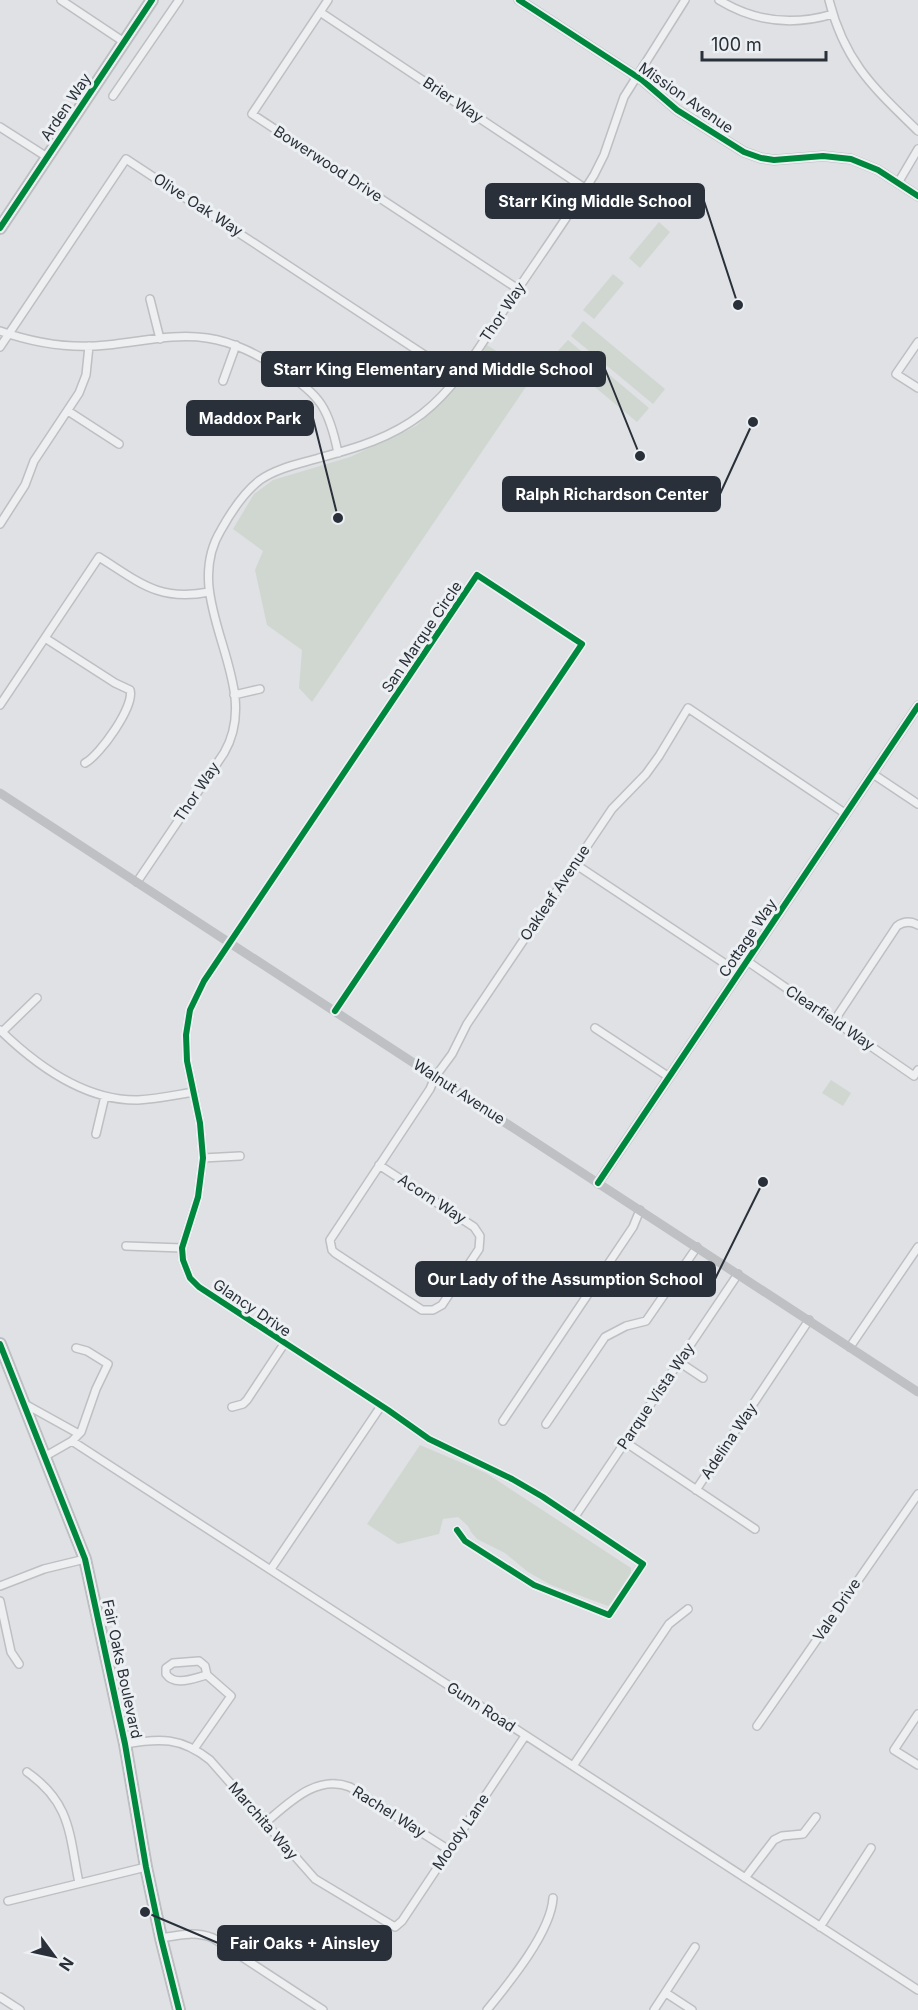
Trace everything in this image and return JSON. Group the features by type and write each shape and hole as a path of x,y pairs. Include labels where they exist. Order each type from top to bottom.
{"main road":[{"name":"Arden Way","path":"0,228 152,0"},
{"name":"Walnut Avenue","path":"0,793 918,1392"},
{"name":"Fair Oaks Boulevard","path":"0,1344 86,1559 125,1744 146,1867 179,2010"}],"street":[{"path":"61,0 124,42"},
{"path":"113,96 179,0"},
{"name":"Bowerwood Drive","path":"328,0 252,114 518,289"},
{"name":"Mission Avenue","path":"519,0 635,76 677,110 752,156 774,160 823,156 851,159 878,170 918,196"},
{"name":"Thor Way","path":"137,882 227,747 236,721 234,695 209,592 207,572 209,555 221,529 245,494 272,473 374,441 405,426 438,399 458,377 586,189 604,155 619,108 635,76 685,0"},
{"path":"719,0 741,12 767,19 794,21 833,14"},
{"path":"829,0 847,49 868,80 885,100 918,131"},
{"name":"Brier Way","path":"320,12 586,189"},
{"path":"0,127 47,157"},
{"path":"898,183 918,148"},
{"name":"Olive Oak Way","path":"0,347 126,159 458,377"},
{"path":"150,299 160,339"},
{"path":"0,331 48,344 89,346 177,337 207,338 236,345 263,358 312,392 330,420 338,453"},
{"path":"918,342 896,374 918,388"},
{"path":"223,381 236,345"},
{"path":"0,525 25,485 34,461 79,393 86,375 89,346"},
{"path":"68,411 119,444"},
{"path":"0,705 99,556 147,587 160,592 180,596 209,592"},
{"name":"San Marque Circle","path":"229,942 477,575 487,581 582,644 335,1011"},
{"path":"45,638 114,683 130,690 130,702 121,718 99,752 85,763"},
{"path":"234,695 260,689"},
{"name":"Cottage Way","path":"598,1183 918,706"},
{"name":"Oakleaf Avenue","path":"330,1244 333,1233 430,1089 435,1077 452,1054 467,1024 612,809 646,774 688,708 846,814"},
{"path":"873,774 918,804"},
{"path":"574,864 739,973"},
{"path":"834,1021 897,926 904,922 913,922 918,925"},
{"path":"126,1246 182,1248 198,1197 203,1158 202,1136 186,1044 190,1010 197,993 229,942"},
{"name":"Clearfield Way","path":"747,961 834,1021 916,1073"},
{"path":"37,998 1,1031 36,1061 60,1076 105,1096 138,1100 194,1092"},
{"path":"595,1028 669,1077"},
{"path":"96,1134 105,1096"},
{"path":"203,1158 240,1156"},
{"name":"Acorn Way","path":"330,1244 334,1253 422,1310 428,1311 442,1305 478,1249 480,1236 474,1227 379,1165"},
{"path":"503,1421 633,1227 640,1210"},
{"path":"546,1424 605,1337 626,1326 646,1321 697,1247"},
{"path":"850,1347 918,1247"},
{"name":"Glancy Drive","path":"182,1248 184,1267 199,1287 429,1439 512,1479 643,1564 609,1615 534,1585 465,1541 457,1530"},
{"name":"Parque Vista Way","path":"574,1518 738,1274"},
{"name":"Adelina Way","path":"625,1442 696,1490 808,1320"},
{"path":"232,1407 247,1400 284,1344"},
{"path":"44,1457 72,1441 79,1434 108,1364 87,1351 76,1348"},
{"path":"679,1362 703,1378"},
{"path":"23,1403 79,1434"},
{"path":"271,1569 381,1406"},
{"name":"Gunn Road","path":"72,1441 918,1990"},
{"path":"696,1490 755,1529"},
{"name":"Vale Drive","path":"757,1726 918,1494"},
{"path":"0,1586 44,1569 86,1559"},
{"path":"0,1601 11,1653 19,1664"},
{"path":"573,1766 669,1624 688,1608"},
{"path":"194,1749 231,1696 207,1675 203,1663 199,1661 173,1663 166,1671 168,1677 177,1681 207,1675"},
{"path":"918,1714 894,1750 918,1765"},
{"name":"Moody Lane","path":"395,1927 402,1921 525,1736"},
{"name":"Marchita Way","path":"125,1744 164,1740 194,1749 210,1760 315,1879 395,1927"},
{"path":"27,1772 51,1790 61,1805 79,1883"},
{"name":"Rachel Way","path":"265,1823 311,1788 328,1783 339,1784 350,1787 449,1850"},
{"path":"746,1878 774,1840 782,1836 802,1834 816,1817"},
{"path":"820,1927 871,1848"},
{"path":"8,1901 146,1867"},
{"path":"487,2010 502,1992 544,1928 550,1917 554,1898"},
{"path":"161,1938 187,1934 200,1934 213,1938 323,2010"},
{"path":"654,2010 695,1947"},
{"path":"666,1993 692,2010"},
{"path":"0,1997 20,2010"}],"shaded area":[{"path":"659,222 670,232 640,268 629,258"},
{"path":"613,274 624,283 594,319 583,310"},
{"path":"583,321 665,389 653,404 571,336"},
{"path":"568,340 649,408 637,422 555,354"},
{"path":"487,345 534,375 312,702 299,688 302,650 267,625 255,570 263,551 233,529 254,494 273,480 350,457 416,426 468,374"},
{"path":"831,1080 851,1093 843,1106 822,1093"},
{"path":"420,1445 486,1473 631,1568 631,1574 624,1589 608,1606 551,1585 528,1572 505,1553 477,1539 458,1517 443,1519 439,1534 398,1544 367,1524"}],"cycle path":[{"path":"0,228 152,0"},
{"path":"519,0 642,80 677,110 744,152 774,160 823,156 851,159 878,170 918,196"},
{"path":"335,1011 582,644 477,575 204,981 190,1010 186,1035 187,1061 200,1123 203,1158 198,1197 182,1248 183,1260 190,1278 199,1287 429,1439 512,1479 543,1497 643,1564 609,1615 534,1585 465,1541 457,1530"},
{"path":"598,1183 918,706"},
{"path":"0,1344 85,1559 125,1744 146,1867 179,2010"}],"place":[{"name":"Starr King Middle School","path":"738,305"},
{"name":"Ralph Richardson Center","path":"753,422"},
{"name":"Starr King Elementary and Middle School","path":"640,456"},
{"name":"Maddox Park","path":"338,518"},
{"name":"Our Lady of the Assumption School","path":"763,1182"},
{"name":"Fair Oaks + Ainsley","path":"145,1912"}]}
